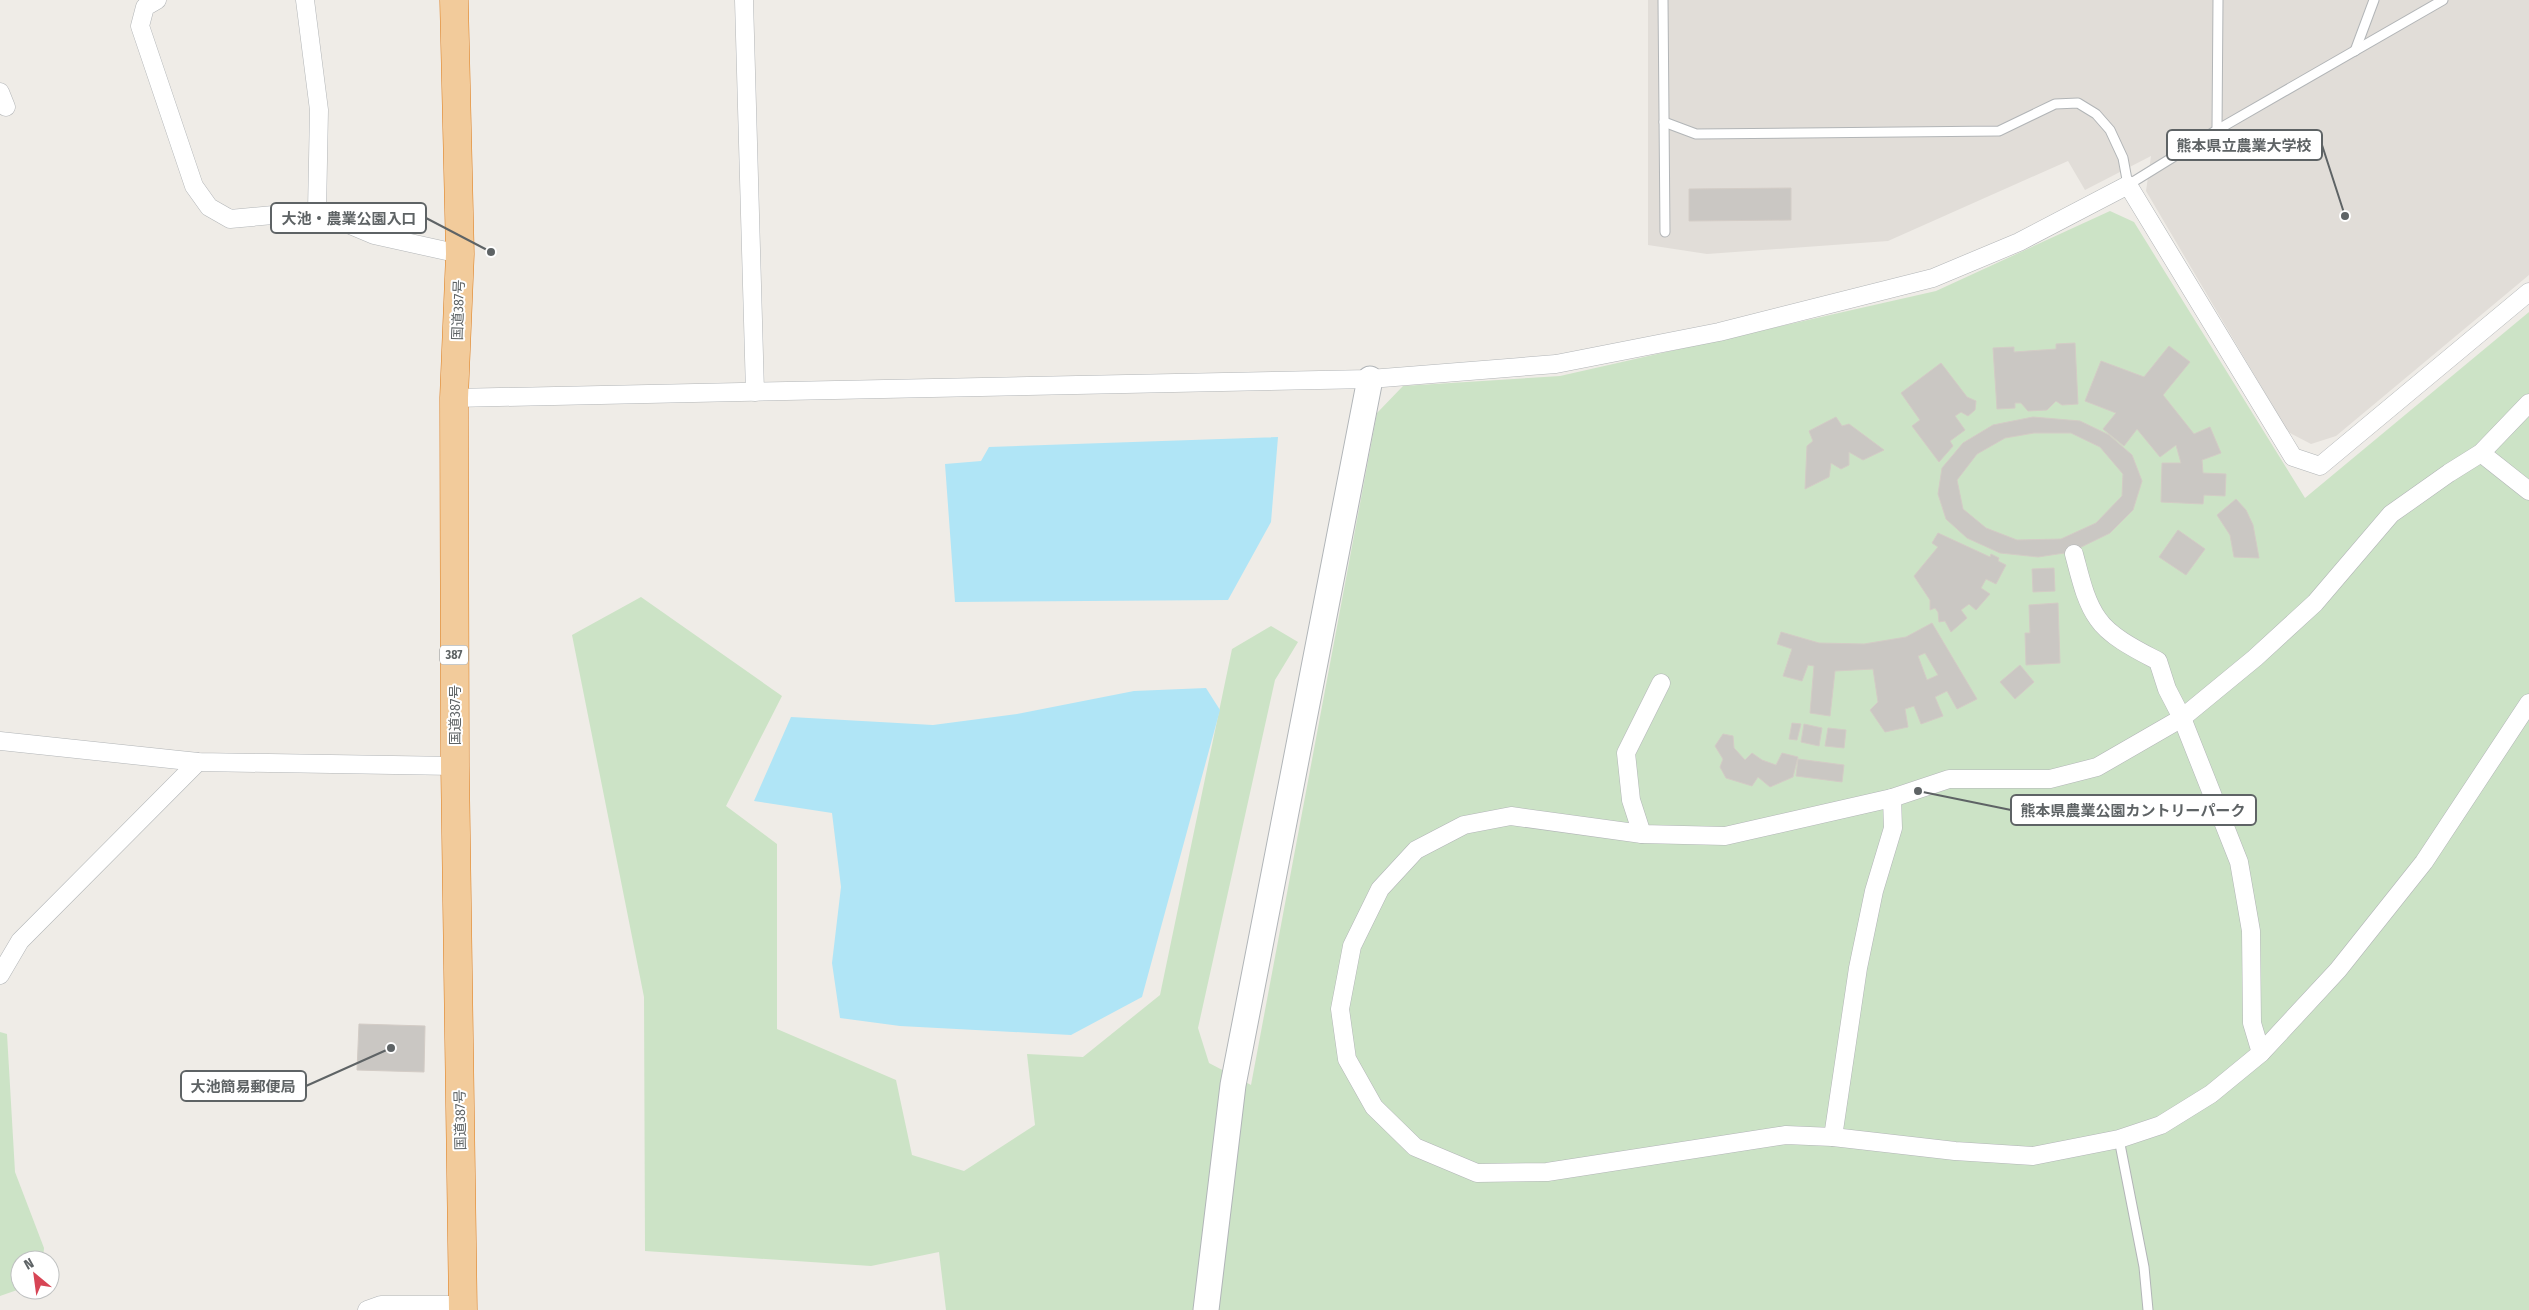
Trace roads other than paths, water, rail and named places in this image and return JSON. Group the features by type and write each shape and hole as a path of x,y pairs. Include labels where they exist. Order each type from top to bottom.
{"highway":[{"name":"国道387号","path":"454,0 460,254 454,398 455,766 462,1308"}],"street":[{"path":"157,0 145,6 140,26 194,186 209,208 230,219 317,211 374,235 460,254"},
{"path":"305,0 319,110 317,211"},
{"path":"744,0 754,392"},
{"path":"454,398 1370,379 1556,364 1719,332 1933,278 2019,242 2128,185 2293,458 2320,466 2529,292"},
{"path":"1206,1310 1233,1085 1370,379"},
{"path":"2529,403 2481,453 2391,514 2315,603 2255,658 2182,718 2097,768 2050,779 1949,779 1892,798 1725,836 1642,834 1511,816 1464,825 1416,850 1380,889 1352,946 1340,1010 1347,1060 1374,1107 1415,1147 1477,1173 1547,1172 1786,1135 1833,1137 1955,1151 2033,1156 2119,1140 2169,1120 2211,1094 2261,1053 2338,970 2424,862 2529,702"},
{"path":"2481,453 2529,491"},
{"path":"2074,554 2084,588 2098,620 2127,644 2158,662 2166,689 2182,718 2239,862 2251,932 2252,1023 2261,1053"},
{"path":"1642,834 1631,800 1626,753 1661,683"},
{"path":"0,741 198,762 455,766"},
{"path":"0,975 20,941 198,762"},
{"path":"1833,1137 1858,968 1874,891 1892,828 1892,798"},
{"path":"367,1310 381,1304 462,1308"}],"lane":[{"path":"1663,0 1665,232"},
{"path":"2217,130 2218,0"},
{"path":"2355,51 2374,0"},
{"path":"1664,122 1696,134 1999,131 2055,104 2078,103 2096,114 2110,130 2123,158 2128,185 2217,130 2443,0"},
{"path":"2119,1140 2144,1267 2148,1310"}],"water":[{"path":"1278,437 1271,522 1228,600 955,602 945,464 981,461 989,447"},
{"path":"1206,688 1220,710 1142,997 1071,1035 900,1026 840,1018 832,963 841,887 832,813 754,801 791,717 933,725 1017,714 1134,691"}],"place":[{"name":"熊本県立農業大学校","path":"2345,216"},
{"name":"大池・農業公園入口","path":"491,252"},
{"name":"熊本県農業公園カントリーパーク","path":"1918,791"},
{"name":"大池簡易郵便局","path":"391,1048"}]}
